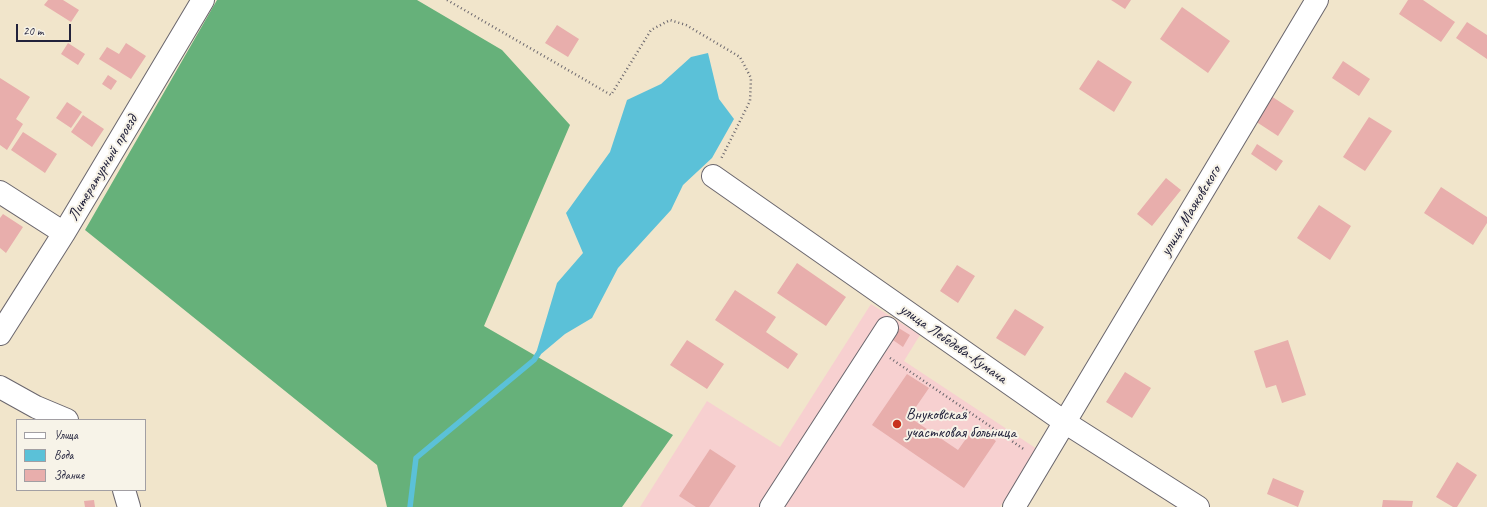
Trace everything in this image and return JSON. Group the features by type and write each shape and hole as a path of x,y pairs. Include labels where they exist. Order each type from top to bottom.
{"street":[{"name":"Литературный проезд","path":"0,334 64,233 202,0"},
{"name":"улица Маяковского","path":"1014,507 1066,423 1317,0"},
{"name":"улица Лебедева-Кумача","path":"713,176 1066,423 1198,507"},
{"path":"0,192 64,233"},
{"path":"770,507 887,328"},
{"path":"0,387 36,407 65,419"},
{"path":"124,491 129,507"}],"path":[{"path":"447,0 611,95 651,30 670,20 686,25 740,56 751,78 750,101 713,176"},
{"path":"874,347 1042,461"}],"shaded area":[{"name":"Внуковская участковая больница","path":"871,304 920,335 904,361 1037,449 1000,507 640,507 707,401 780,447"}],"green space":[{"path":"217,0 417,0 502,50 570,125 484,326 673,435 622,507 387,507 377,465 85,230"}],"water":[{"path":"708,53 719,99 734,119 712,158 683,185 671,210 618,268 592,318 565,334 534,360 557,283 583,253 566,213 610,152 627,100 661,84 691,57"}],"building":[{"path":"48,0 63,0 79,10 71,22 44,5"},
{"path":"1111,0 1131,0 1125,9"},
{"path":"1408,0 1423,0 1455,22 1441,42 1399,14"},
{"path":"1182,7 1230,41 1208,73 1160,39"},
{"path":"1467,22 1487,35 1487,59 1456,38"},
{"path":"557,25 579,39 568,57 545,43"},
{"path":"68,43 85,54 78,65 61,54"},
{"path":"126,43 146,56 131,79 99,59 107,47 119,54"},
{"path":"1098,60 1132,82 1114,112 1079,89"},
{"path":"1343,61 1370,79 1359,96 1332,78"},
{"path":"108,75 117,81 111,90 102,84"},
{"path":"0,78 30,97 16,119 23,124 7,150 0,145"},
{"path":"1271,96 1294,111 1278,136 1255,121"},
{"path":"67,102 82,112 71,128 56,118"},
{"path":"83,115 104,129 92,147 71,132"},
{"path":"1369,117 1392,131 1365,171 1343,157"},
{"path":"23,132 57,154 45,173 11,150"},
{"path":"1257,144 1283,161 1276,171 1251,154"},
{"path":"1166,178 1181,190 1152,226 1137,214"},
{"path":"1441,187 1487,217 1487,223 1473,245 1424,213"},
{"path":"1319,205 1351,226 1330,260 1297,238"},
{"path":"3,214 23,227 6,253 0,248 0,218"},
{"path":"797,263 846,297 826,326 777,293"},
{"path":"957,265 975,276 958,303 940,291"},
{"path":"735,290 776,317 766,332 798,354 788,369 715,320"},
{"path":"1015,309 1044,327 1025,356 996,338"},
{"path":"897,327 910,335 903,347 890,338"},
{"path":"687,340 724,364 707,389 670,365"},
{"path":"1288,340 1306,395 1282,403 1276,385 1266,388 1254,351"},
{"path":"1125,372 1151,388 1132,418 1106,402"},
{"path":"907,374 929,388 909,417 958,450 975,426 996,441 964,488 872,425"},
{"path":"710,449 736,466 709,507 696,507 679,496"},
{"path":"1457,462 1477,475 1457,507 1453,507 1436,497"},
{"path":"1273,478 1304,491 1298,507 1267,494"},
{"path":"94,500 95,507 85,507 84,501"},
{"path":"1383,500 1413,501 1412,507 1382,507"}],"waterway":[{"path":"410,507 416,458 534,360 538,354"}],"place":[{"name":"Внуковская участковая больница","path":"897,424"}]}
